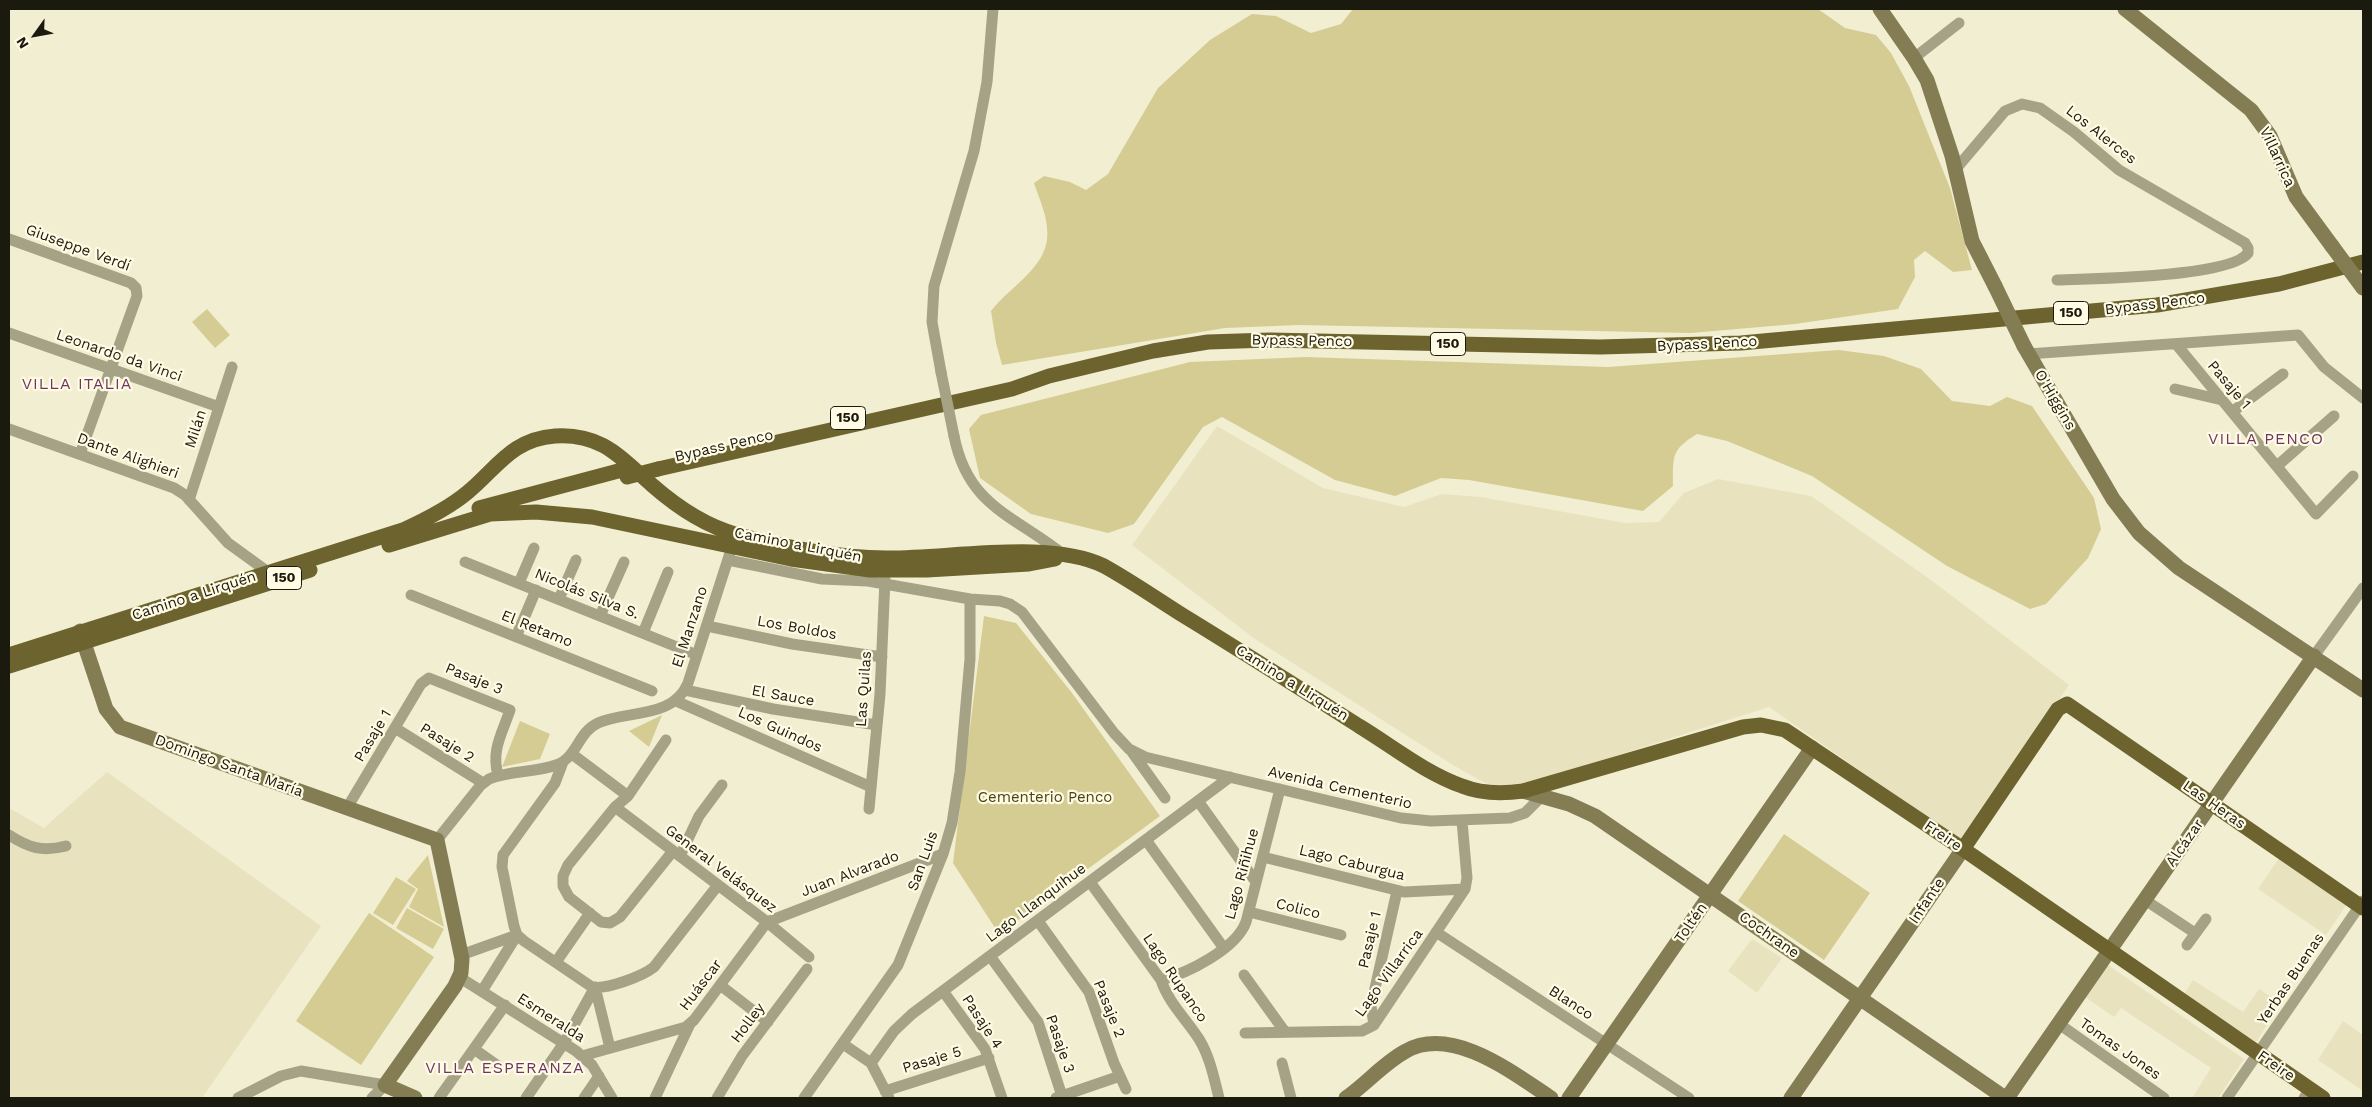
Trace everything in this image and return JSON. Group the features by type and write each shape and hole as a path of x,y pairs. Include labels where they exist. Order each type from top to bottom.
{"main road":[{"name":"Bypass Penco","path":"403,530 653,466 1008,382 1048,376 1175,347 1225,341 1270,340 1600,348 1696,346 2157,305 2279,284 2363,262"},
{"name":"Camino a Lirquén","path":"9,666 82,637 268,572 403,530 460,498 511,451 540,438 562,436 583,438 607,447 620,455 660,492 693,516 716,528 742,536 817,551 868,558 1018,552 1091,560 1118,574 1439,776 1477,791 1500,794 1523,791"},
{"name":"Bypass Penco","path":"490,514 625,473"},
{"name":"Camino a Lirquén","path":"9,655 82,637 490,514 536,512 573,514 730,553 830,566 885,578 1029,564 1066,556"},
{"name":"Las Heras","path":"2064,705 2072,707 2362,905"},
{"name":"Infante","path":"1963,849 2058,709 2064,705"},
{"name":"Freire","path":"1523,791 1752,726 1770,726 1785,730 1963,849 2258,1053 2307,1094 2323,1098"}],"street":[{"path":"993,9 987,82 974,151 934,286 932,322 954,436 963,467 982,496 1006,516 1066,556"},
{"name":"O'Higgins","path":"1880,9 1914,58 1931,91 1956,170 1972,240 2026,350 2113,500 2139,533 2179,568 2363,690"},
{"name":"Villarrica","path":"2125,9 2251,110 2270,136 2296,197 2363,288"},
{"path":"1914,58 1959,23"},
{"name":"Los Alerces","path":"1956,170 2005,111 2016,105 2034,105 2060,121 2119,170 2243,241 2249,251 2244,258 2212,268 2127,277 2057,280"},
{"name":"Giuseppe Verdí","path":"9,239 131,283 136,288 137,296 111,369"},
{"name":"Leonardo da Vinci","path":"9,333 220,407"},
{"path":"2026,350 2176,344 2298,335 2324,367 2363,398"},
{"name":"Pasaje 1","path":"2176,344 2316,514 2353,476"},
{"name":"Milán","path":"189,500 232,368"},
{"path":"80,454 111,369"},
{"path":"2232,412 2283,374"},
{"path":"2175,389 2222,400"},
{"path":"2277,466 2334,416"},
{"name":"Dante Alighieri","path":"9,429 174,488 189,500 228,543 268,572"},
{"path":"519,583 534,548"},
{"name":"El Manzano","path":"676,701 685,690 730,553"},
{"path":"559,599 576,560"},
{"name":"Nicolás Silva S.","path":"465,562 697,655"},
{"path":"600,616 624,562"},
{"path":"643,633 668,572"},
{"name":"Avenida Cementerio","path":"885,578 970,599 1005,602 1019,609 1091,705 1129,749 1165,798"},
{"name":"Las Quilas","path":"869,809 882,657 885,578"},
{"name":"Alcázar","path":"2006,1098 2363,588"},
{"path":"516,637 536,590"},
{"name":"El Retamo","path":"411,595 652,691"},
{"name":"San Luis","path":"804,1098 898,965 943,854 952,823 960,772 970,659 970,599"},
{"name":"Los Boldos","path":"707,626 792,644 882,657"},
{"name":"Domingo Santa María","path":"82,637 106,709 120,726 437,840"},
{"name":"Pasaje 1","path":"347,808 425,679"},
{"name":"Pasaje 3","path":"425,679 432,679 510,710 495,751 494,759 498,775"},
{"name":"El Sauce","path":"685,690 773,710 877,726"},
{"path":"372,1098 385,1085 460,977 461,955 437,840 483,783 498,775 553,766 563,762 572,754 586,732 595,724 658,709 676,701"},
{"name":"Los Guindos","path":"676,701 871,787"},
{"name":"Pasaje 2","path":"395,728 483,783"},
{"path":"666,740 628,796 614,807 568,865 563,876 563,886 569,897 605,923 617,920 676,854 699,816 722,785"},
{"name":"Toltén","path":"1569,1098 1812,748"},
{"name":"Avenida Cementerio","path":"1129,749 1146,757 1407,819 1503,819 1525,813 1542,796"},
{"path":"572,754 628,796"},
{"path":"563,762 558,779 503,855 502,866 517,934 595,987 604,987 646,973 654,967 718,885"},
{"name":"Lago Llanquihue","path":"871,1063 900,1025 1230,777"},
{"name":"Lago Riñihue","path":"1162,980 1191,970 1241,933 1249,912 1280,789"},
{"name":"Cochrane","path":"1523,791 1569,804 1595,816 2006,1098"},
{"path":"1198,801 1256,882"},
{"name":"General Velásquez","path":"614,807 767,922 808,963"},
{"name":"Lago Villarrica","path":"1245,1034 1362,1031 1374,1025 1464,889 1467,878 1462,820"},
{"path":"9,835 34,849 48,850 66,846"},
{"path":"1146,840 1223,948"},
{"name":"Infante","path":"1791,1098 1963,849"},
{"name":"Juan Alvarado","path":"767,922 943,854"},
{"name":"Lago Caburgua","path":"1263,857 1397,891 1410,893 1464,889"},
{"name":"Lago Rupanco","path":"1090,882 1162,980 1166,993 1204,1048 1219,1098"},
{"name":"Pasaje 1","path":"1374,1025 1371,1006 1397,891"},
{"path":"2145,900 2196,933"},
{"name":"Yerbas Buenas","path":"2227,1098 2362,905"},
{"name":"Colico","path":"1249,912 1341,935"},
{"path":"556,962 590,913"},
{"path":"2187,946 2206,919"},
{"name":"Pasaje 2","path":"1038,921 1089,992 1126,1089"},
{"name":"Huáscar","path":"582,1056 678,1030 690,1024 767,922"},
{"name":"Blanco","path":"1436,932 1688,1098"},
{"path":"461,955 517,934"},
{"path":"482,991 517,934"},
{"name":"Pasaje 3","path":"990,956 1038,1022 1059,1097"},
{"name":"Holley","path":"716,1098 737,1063 768,1022 808,963"},
{"path":"1244,975 1285,1032"},
{"name":"Esmeralda","path":"460,977 582,1056 599,1076 612,1098"},
{"path":"720,984 768,1022"},
{"path":"526,1098 564,1043 595,987"},
{"path":"595,987 610,1048"},
{"name":"Pasaje 4","path":"943,991 980,1041 989,1058 1002,1098"},
{"path":"440,1098 505,1006"},
{"path":"655,1098 690,1024"},
{"name":"Tomas Jones","path":"2059,1024 2164,1098"},
{"path":"1346,1098 1406,1051 1424,1043 1437,1042 1459,1047 1480,1056 1551,1098"},
{"path":"843,1044 871,1063 887,1095"},
{"path":"474,1049 498,1066"},
{"name":"Pasaje 5","path":"887,1095 989,1058"},
{"path":"1282,1064 1291,1098"},
{"path":"238,1098 281,1076 293,1072 309,1072 385,1085 415,1098"},
{"path":"584,1098 599,1076"},
{"path":"1059,1097 1120,1076"}],"shaded area":[{"path":"1217,426 1323,488 1404,507 1442,494 1481,497 1625,523 1659,522 1684,493 1718,479 1811,496 1931,580 2069,685 1961,841 1769,707 1540,780 1502,786 1485,783 1453,765 1255,639 1132,545"},
{"path":"107,772 321,926 202,1098 9,1098 9,808 44,828"},
{"path":"2279,858 2347,904 2326,935 2258,889"},
{"path":"1752,939 1782,958 1757,993 1728,971"},
{"path":"2108,965 2244,1059 2218,1098 2192,1098 2211,1068 2121,1008 2114,1017 2085,997"},
{"path":"2193,980 2243,1012 2259,989 2281,1003 2256,1042 2184,994"},
{"path":"2343,1021 2363,1035 2363,1091 2318,1060"}],"green space":[{"path":"1353,9 1818,9 1845,28 1876,35 1891,53 1909,86 1950,188 1972,270 1953,272 1925,251 1914,260 1915,277 1898,309 1795,324 1691,333 1299,325 1225,328 1002,365 991,311 1037,264 1047,241 1045,217 1034,183 1044,176 1070,182 1086,190 1108,174 1158,88 1210,40 1252,14 1276,16 1311,33 1341,24"},
{"path":"207,309 230,335 215,348 192,322"},
{"path":"1839,350 1884,356 1921,369 1952,401 1990,406 2007,397 2032,406 2094,498 2101,529 2088,558 2046,604 2030,609 1947,566 1812,476 1727,441 1697,434 1682,445 1675,455 1673,486 1643,511 1469,480 1441,478 1395,496 1335,480 1222,417 1203,427 1134,524 1108,533 1031,514 980,478 969,429 981,415 1190,362 1306,357 1608,367"},
{"name":"Cementerio Penco","path":"984,616 1016,623 1072,693 1160,816 999,934 953,863"},
{"path":"662,715 649,747 629,731"},
{"path":"520,721 550,734 540,759 502,767"},
{"path":"1784,834 1870,893 1824,960 1738,901"},
{"path":"428,855 444,927 409,907 418,889 407,881"},
{"path":"396,877 416,889 393,925 373,913"},
{"path":"407,908 444,929 433,949 396,928"},
{"path":"369,913 434,957 361,1065 296,1021"}],"district":[{"name":"VILLA ITALIA","path":"77,384"},
{"name":"VILLA PENCO","path":"2266,439"},
{"name":"VILLA ESPERANZA","path":"505,1068"}]}
